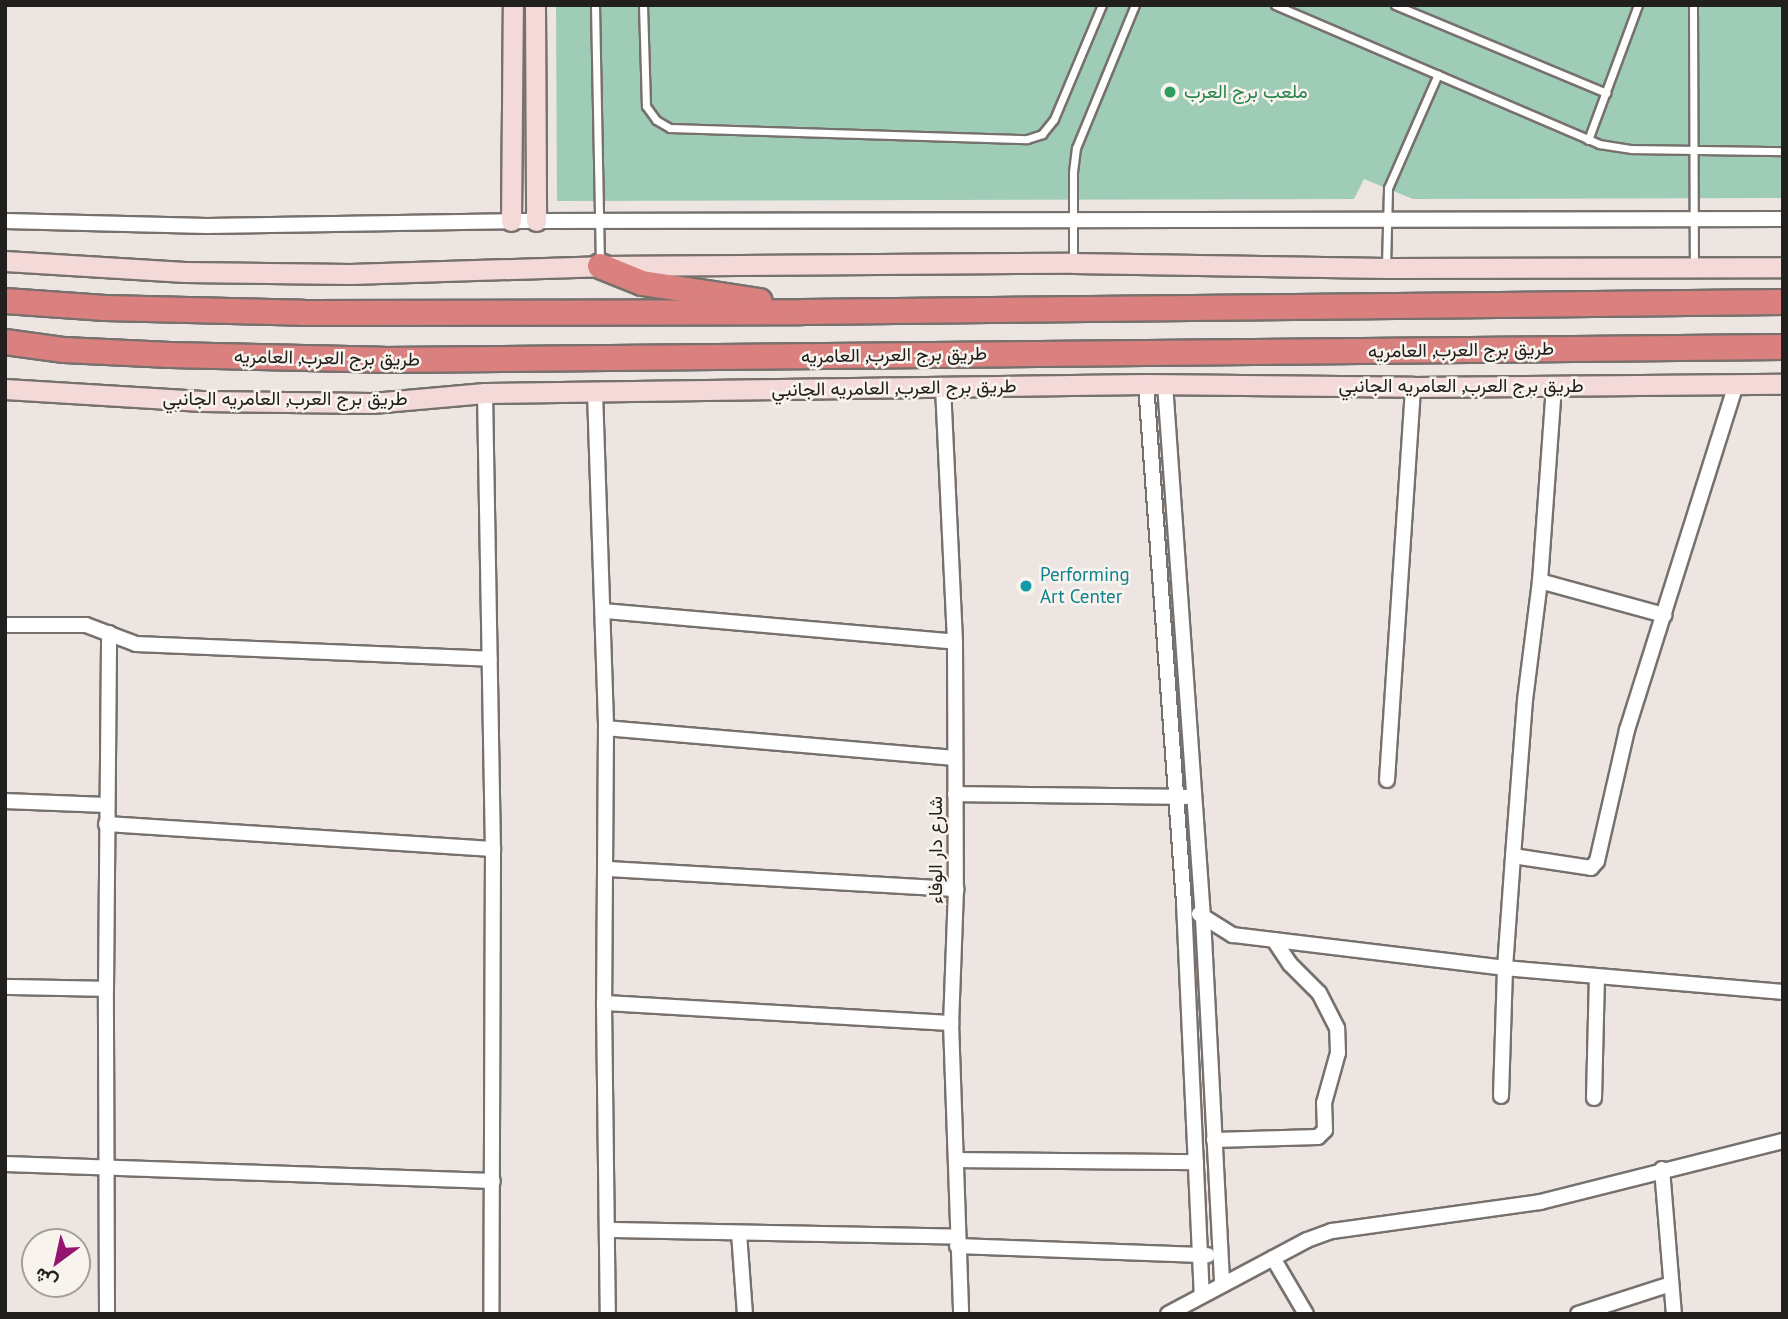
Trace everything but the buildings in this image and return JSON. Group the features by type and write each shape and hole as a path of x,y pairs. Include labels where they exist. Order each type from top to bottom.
{"highway":[{"path":"600,266 642,283 735,296 802,312"},
{"path":"5,301 106,308 303,313 802,312 1783,302"},
{"name":"طريق برج العرب, العامريه","path":"5,342 64,350 143,354 383,360 1783,347"}],"street":[{"path":"511,221 513,5"},
{"path":"536,5 536,221"},
{"path":"5,220 183,226 511,221 1783,219"},
{"path":"5,261 90,269 309,273 600,266 1073,263 1386,268 1783,267"},
{"path":"1155,384 1175,522 1203,918 1222,1284"},
{"path":"1155,384 1156,524 1184,903 1202,1294"},
{"name":"طريق برج العرب, العامريه الجانبي","path":"5,389 202,401 372,402 485,393 1155,384 1413,387 1783,384"},
{"path":"1513,856 1591,868 1595,866 1627,730 1736,384"},
{"path":"1501,1096 1505,968 1513,856 1554,386"},
{"name":"شارع دار الوفاء","path":"943,387 955,642 957,889 951,1023 961,1314"},
{"path":"1387,780 1413,387"},
{"path":"595,392 606,728 604,1003 608,1314"},
{"path":"485,393 493,849 491,1314"},
{"path":"1156,524 1175,522"},
{"path":"1539,581 1664,615"},
{"path":"604,611 955,642"},
{"path":"5,625 86,625 135,645 490,659"},
{"path":"107,1314 106,805 109,633"},
{"path":"606,728 954,758"},
{"path":"955,794 1195,797"},
{"path":"5,801 106,805"},
{"path":"106,824 493,849"},
{"path":"607,869 957,889"},
{"path":"1184,903 1203,918 1233,935 1505,968 1783,992"},
{"path":"1214,1140 1318,1137 1325,1130 1324,1103 1338,1052 1337,1028 1319,993 1290,964 1274,940"},
{"path":"1594,1098 1597,976"},
{"path":"5,987 106,989"},
{"path":"604,1003 951,1023"},
{"path":"1168,1314 1273,1258 1332,1231 1540,1202 1783,1141"},
{"path":"957,1160 1196,1162"},
{"path":"5,1164 493,1181"},
{"path":"1662,1170 1674,1314"},
{"path":"608,1230 739,1233 1219,1254"},
{"path":"739,1233 745,1314"},
{"path":"1273,1258 1306,1314"},
{"path":"1578,1314 1671,1284"}],"lane":[{"path":"595,5 597,221 600,266"},
{"path":"643,5 646,106 656,120 670,128 1027,139 1042,134 1054,119 1102,5"},
{"path":"1073,263 1073,172 1080,135 1135,5"},
{"path":"1275,5 1288,8 1588,140 1621,148 1783,150"},
{"path":"1395,5 1606,93"},
{"path":"1588,140 1638,5"},
{"path":"1693,5 1694,267"},
{"path":"1386,268 1386,221 1391,178 1438,74"}],"green space":[{"name":"ملعب برج العرب","path":"556,5 1783,5 1783,198 1413,199 1364,179 1354,199 557,201"}],"place":[{"name":"ملعب برج العرب","path":"1170,92"},
{"name":"Performing Art Center","path":"1026,586"}]}
